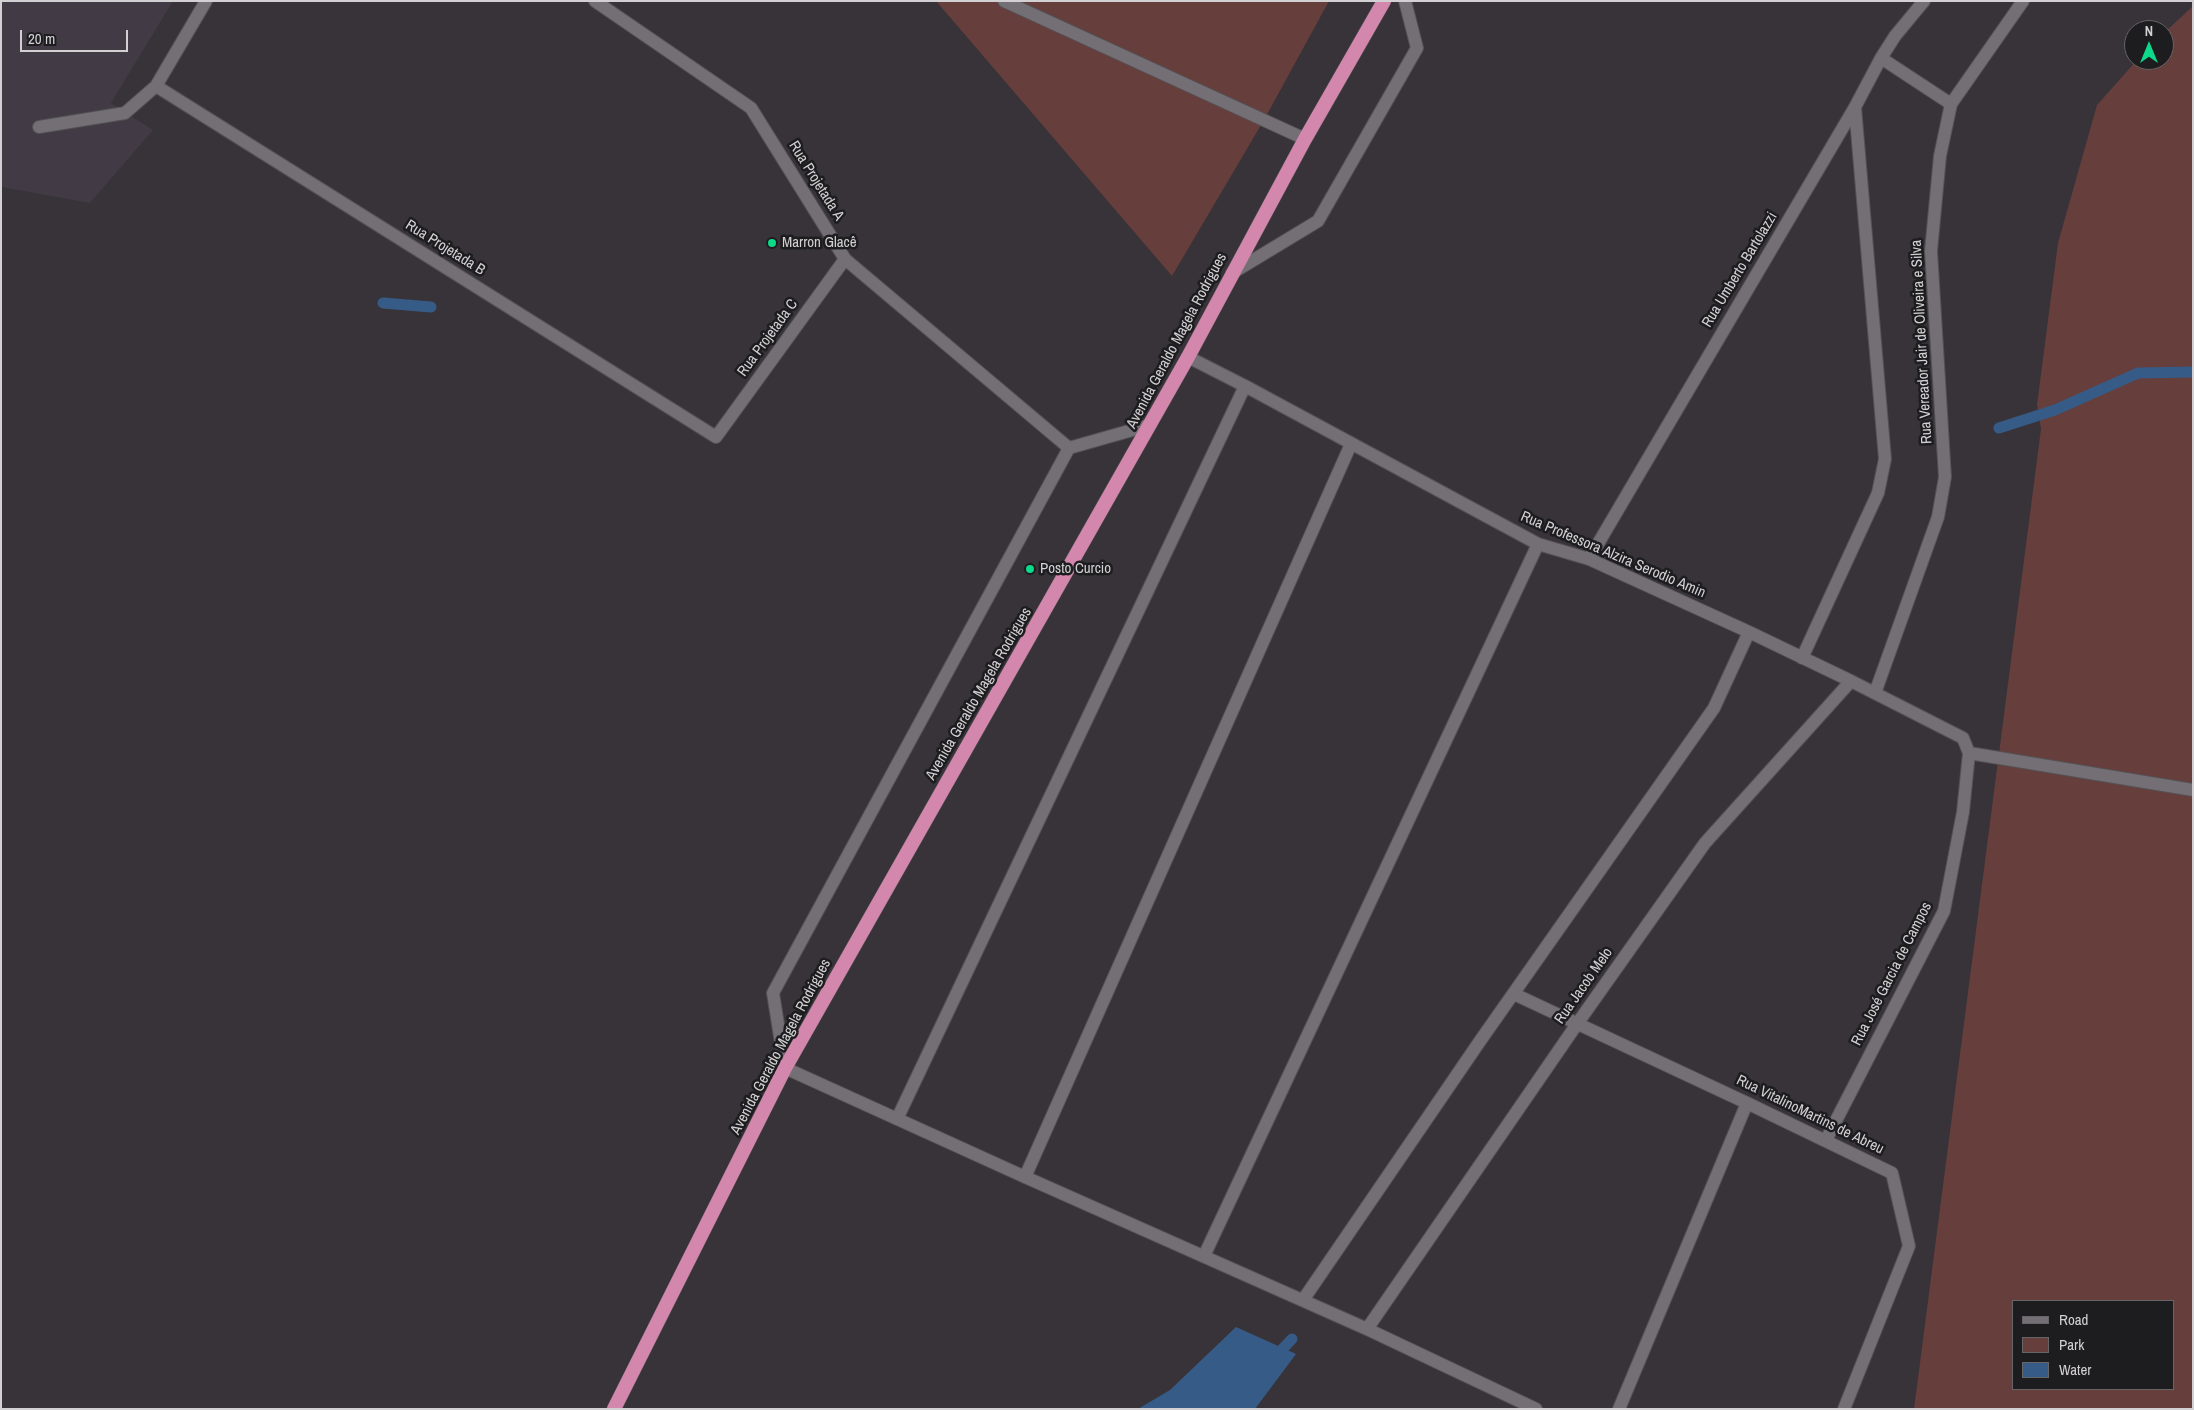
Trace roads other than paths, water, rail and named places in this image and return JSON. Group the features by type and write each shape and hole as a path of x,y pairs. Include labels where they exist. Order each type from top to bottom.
{"highway":[{"name":"Avenida Geraldo Magela Rodrigues","path":"614,1409 785,1068 1150,426 1304,139 1384,1"}],"street":[{"path":"38,127 126,113 156,86 206,1"},
{"name":"Rua Projetada A","path":"595,1 751,108 845,259 1069,448"},
{"path":"1004,1 1304,139"},
{"path":"1232,273 1318,220 1417,48 1405,1"},
{"name":"Rua Umberto Bartolazzi","path":"1589,559 1855,107 1881,58 1895,36 1924,1"},
{"name":"Rua Vereador Jair de Oliveira e Silva","path":"1875,693 1938,517 1945,477 1931,252 1940,156 1952,104 2023,1"},
{"path":"1881,58 1952,104"},
{"name":"Rua Projetada B","path":"156,86 716,437"},
{"path":"1802,658 1878,493 1885,459 1855,107"},
{"name":"Rua Projetada C","path":"716,437 845,259"},
{"name":"Rua Professora Alzira Serodio Amin","path":"1188,357 1538,544 1589,559 1749,632 1875,693 1963,738 1969,753"},
{"path":"897,1119 1245,386"},
{"path":"1150,426 1069,448 773,993 785,1068 1367,1329 1536,1409"},
{"path":"1025,1177 1351,444"},
{"path":"1204,1256 1538,544"},
{"path":"1303,1300 1714,708 1749,632"},
{"name":"Rua Jacob Melo","path":"1367,1329 1577,1024 1705,843 1851,681"},
{"path":"1969,753 2193,790"},
{"name":"Rua José Garcia de Campos","path":"1826,1140 1944,911 1963,812 1969,753"},
{"name":"Rua VitalinoMartins de Abreu","path":"1514,994 1826,1140 1892,1173 1909,1246 1844,1409"},
{"path":"1619,1409 1747,1103"}],"water":[{"path":"1236,1327 1296,1354 1255,1409 1138,1409 1170,1390"}],"waterway":[{"path":"383,303 431,307"},
{"path":"1999,428 2055,410 2138,373 2193,372"},
{"path":"1273,1359 1292,1339"}],"place":[{"name":"Marron Glacê","path":"772,243"},
{"name":"Posto Curcio","path":"1030,569"}]}
